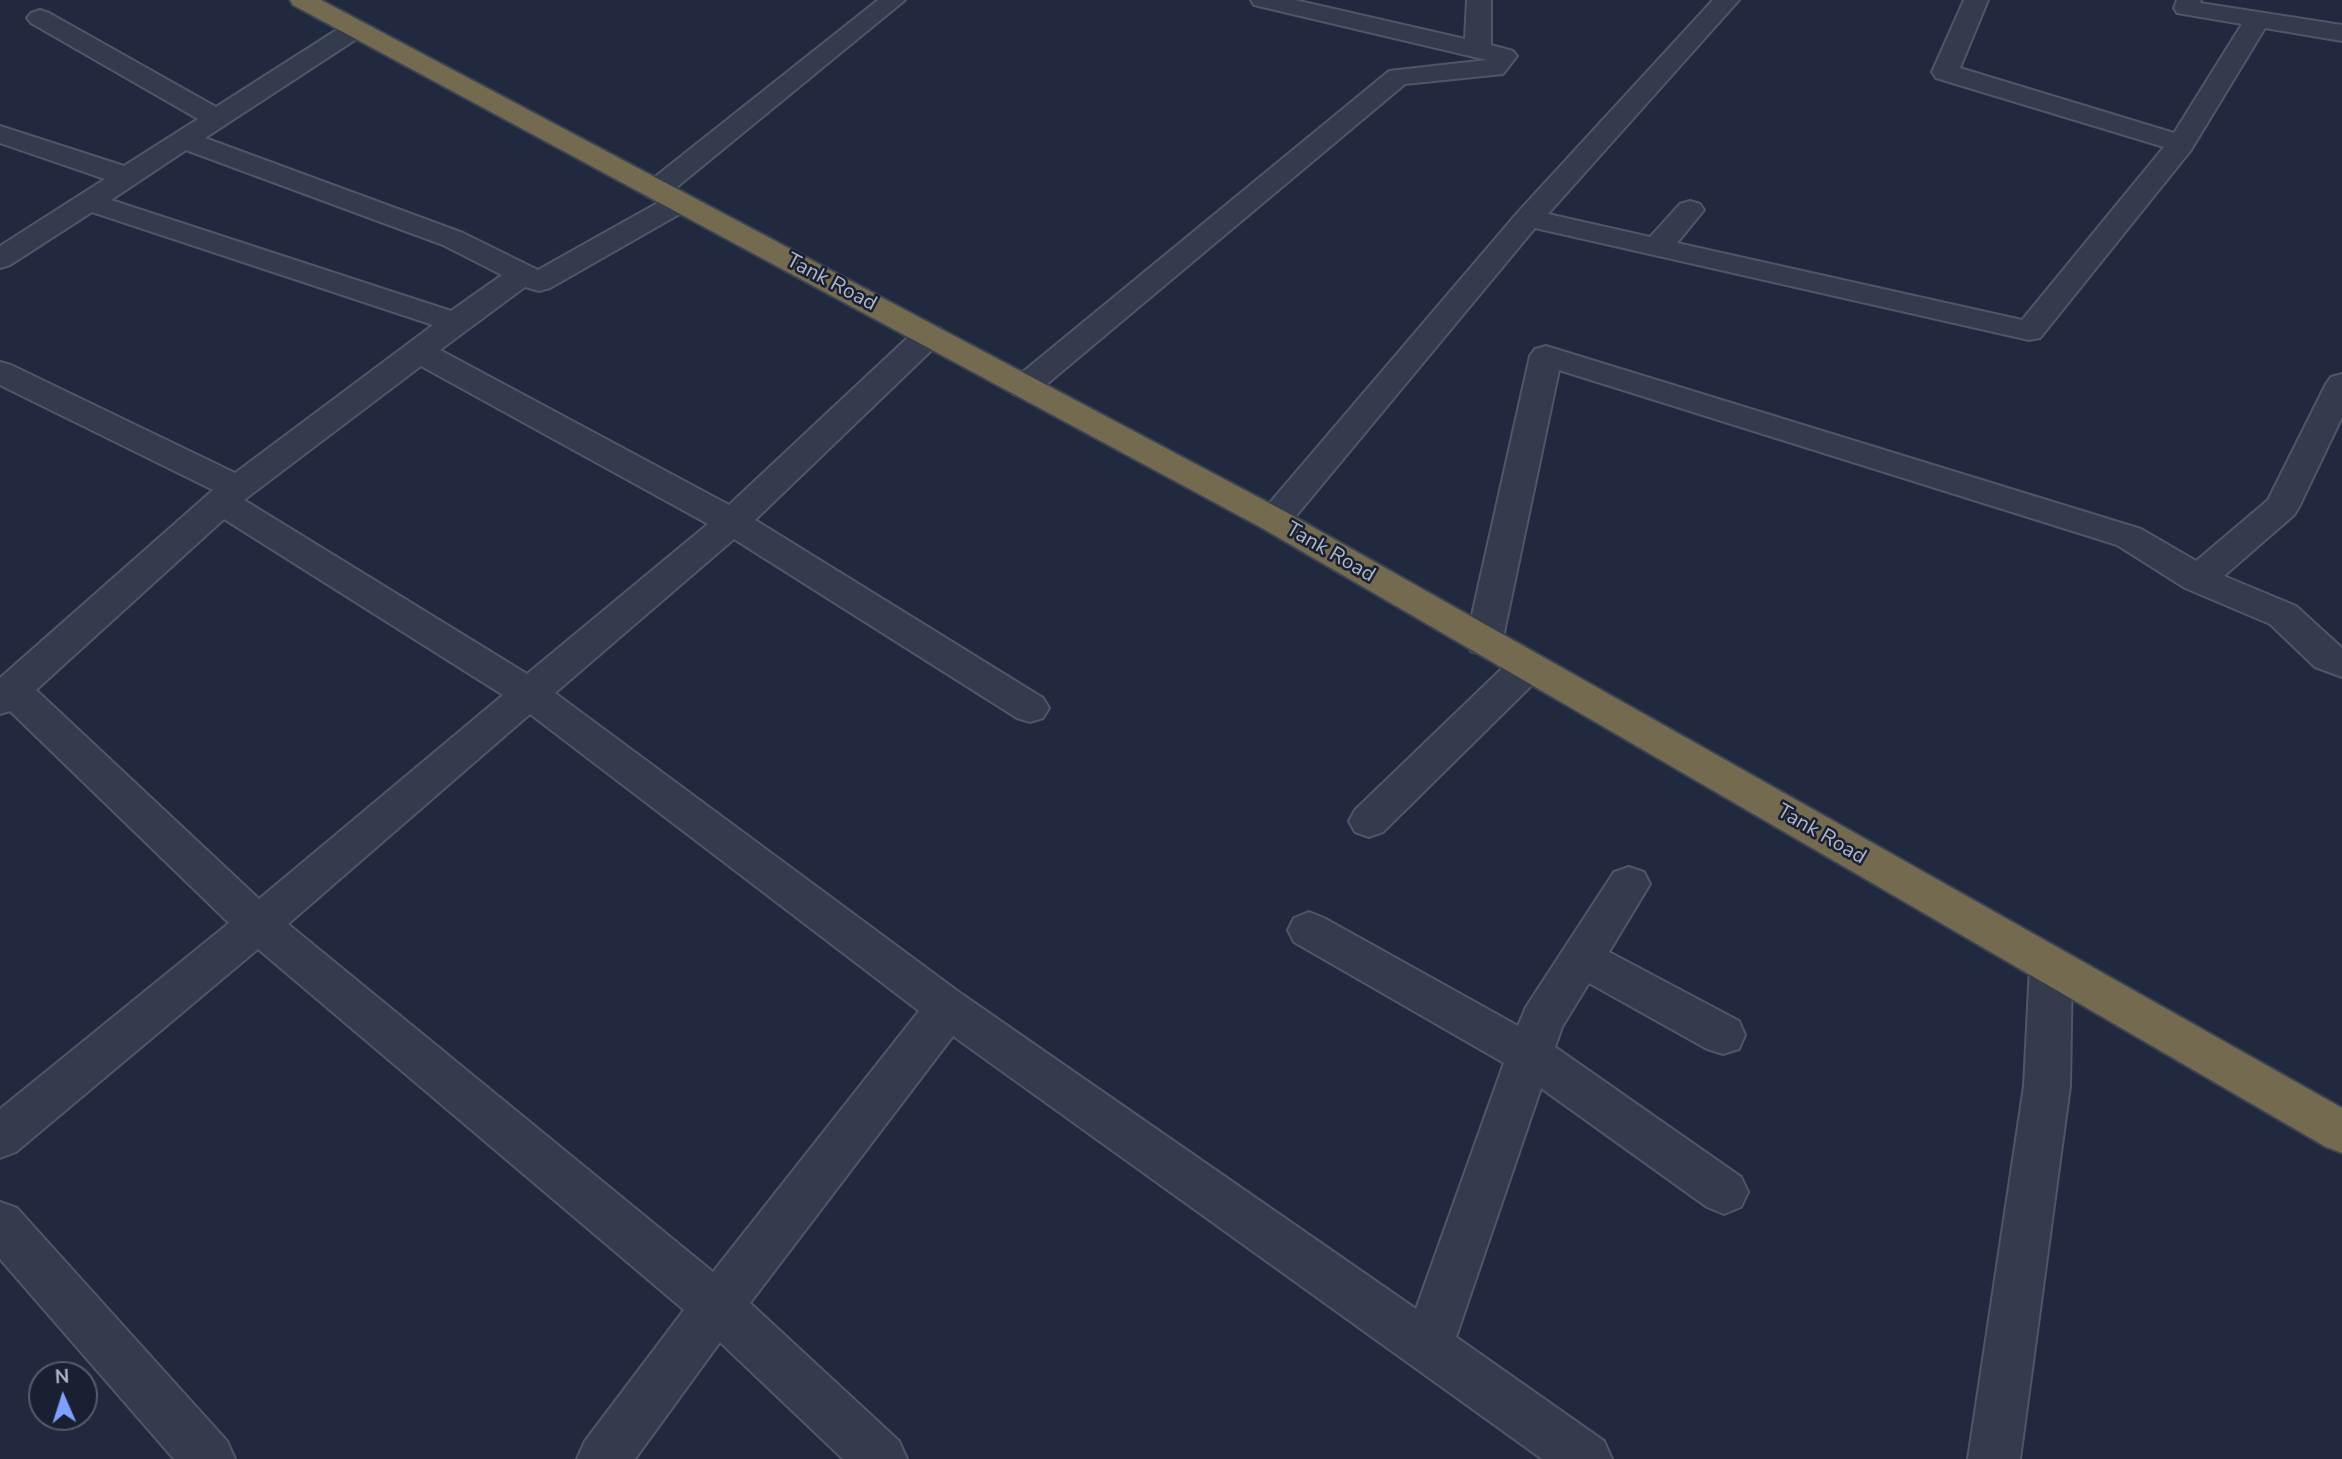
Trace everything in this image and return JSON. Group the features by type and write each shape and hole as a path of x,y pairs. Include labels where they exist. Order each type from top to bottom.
{"highway":[{"name":"Tank Road","path":"302,0 1274,520 2342,1132"}],"street":[{"path":"184,140 453,239 539,282 668,196 893,0"},
{"path":"1024,387 1398,77 1494,68 1504,56 1263,0"},
{"path":"1478,48 1479,0"},
{"path":"1274,520 1528,218 1727,0"},
{"path":"1976,0 1945,72 2181,144"},
{"path":"2189,0 2186,8 2342,33"},
{"path":"40,18 217,119"},
{"path":"1528,218 2029,331 2181,144 2258,19"},
{"path":"0,259 355,29"},
{"path":"0,134 128,177"},
{"path":"89,202 455,322"},
{"path":"1657,247 1690,210"},
{"path":"523,274 455,322 230,495 6,694 258,924 717,1306 881,1459"},
{"path":"0,1137 258,924 732,522 929,335"},
{"path":"419,352 732,522 1030,708"},
{"path":"1484,642 1546,356 2129,537 2199,579 2283,615 2328,657 2342,663"},
{"path":"0,372 230,495 530,694 948,1008 1586,1459"},
{"path":"2199,579 2282,506 2342,384"},
{"path":"1369,821 1527,667"},
{"path":"1427,1347 1542,1020 1629,884"},
{"path":"1309,930 1530,1055 1724,1192"},
{"path":"1582,958 1723,1035"},
{"path":"1994,1459 2047,1086 2052,966"},
{"path":"603,1459 717,1306 948,1008"},
{"path":"0,1224 209,1459"}]}
